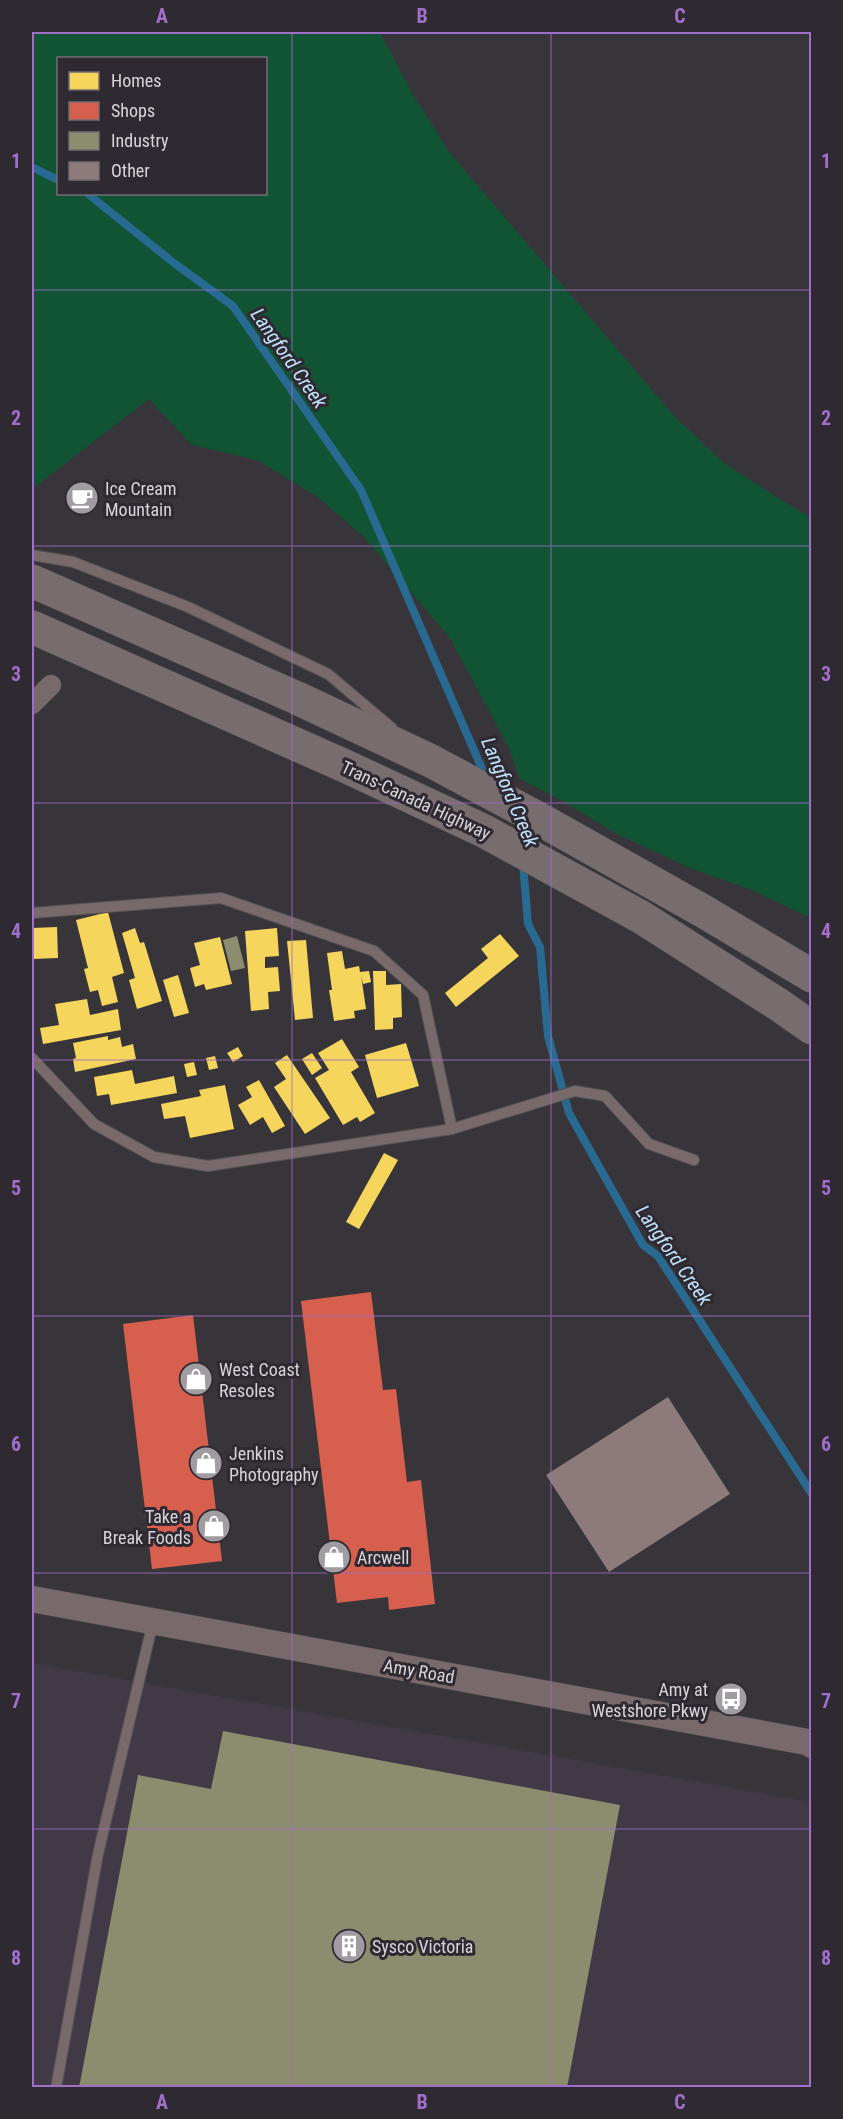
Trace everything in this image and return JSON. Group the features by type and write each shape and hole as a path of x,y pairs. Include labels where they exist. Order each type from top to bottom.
{"highway":[{"name":"Trans-Canada Highway","path":"32,580 286,693 431,761 703,911 812,976"},
{"path":"32,602 209,683 339,746 415,786 484,831"},
{"name":"Trans-Canada Highway","path":"32,627 345,766 484,831 640,917 812,1028"}],"street":[{"path":"32,704 51,685"},
{"name":"Amy Road","path":"32,1599 810,1742"}],"lane":[{"path":"32,555 73,562 188,608 328,674 431,761"},
{"path":"32,913 221,898 374,951 423,995 452,1129"},
{"path":"32,1058 93,1124 154,1157 208,1166 452,1129 575,1091 605,1096 649,1144 694,1160"},
{"path":"56,2088 98,1854 153,1622"}],"shaded area":[{"path":"32,1663 811,1802 811,2087 32,2087"}],"green space":[{"path":"32,32 380,32 413,95 450,153 675,417 724,463 811,517 811,918 752,890 690,868 615,833 566,803 520,779 509,748 450,638 364,537 318,497 257,460 192,445 149,399 32,489"}],"building: Homes":[{"path":"108,912 124,973 112,977 118,1002 102,1006 98,990 90,992 84,969 88,968 76,920"},
{"path":"57,927 58,958 32,959 32,928"},
{"path":"135,928 140,943 144,942 162,1001 137,1009 129,980 135,978 122,933"},
{"path":"277,928 279,956 265,957 265,968 278,967 280,991 268,992 269,1009 251,1011 245,931"},
{"path":"500,934 519,956 456,1007 445,993 488,958 481,949"},
{"path":"220,937 232,984 206,990 204,984 195,987 190,968 200,965 194,943"},
{"path":"306,940 313,1018 295,1020 287,941"},
{"path":"342,951 345,969 359,966 360,972 369,971 371,982 363,984 361,975 366,1009 354,1011 355,1018 334,1021 327,953"},
{"path":"373,971 386,971 386,985 401,984 402,1017 393,1018 393,1029 375,1030"},
{"path":"178,975 189,1013 174,1017 163,980"},
{"path":"87,999 90,1015 118,1009 121,1030 43,1044 40,1028 59,1025 55,1004"},
{"path":"108,1036 108,1040 120,1037 122,1047 133,1044 136,1059 75,1072 73,1059 76,1058 73,1043"},
{"path":"342,1039 359,1067 351,1072 375,1113 360,1122 357,1117 343,1125 315,1078 329,1070 318,1053"},
{"path":"406,1043 419,1086 377,1098 365,1055"},
{"path":"238,1047 243,1056 233,1062 227,1053"},
{"path":"312,1053 322,1068 312,1075 302,1059"},
{"path":"287,1055 330,1118 305,1134 274,1087 286,1079 275,1063"},
{"path":"215,1056 218,1068 209,1070 206,1058"},
{"path":"194,1062 197,1075 187,1077 184,1064"},
{"path":"132,1070 135,1084 174,1076 177,1093 111,1105 109,1094 97,1096 94,1077"},
{"path":"259,1080 285,1126 272,1133 263,1117 250,1125 238,1105 252,1097 246,1087"},
{"path":"225,1085 234,1129 190,1138 185,1116 164,1119 161,1104 201,1096 199,1090"},
{"path":"384,1153 398,1160 359,1229 346,1222"}],"building: Shops":[{"path":"371,1292 383,1390 396,1389 407,1482 421,1480 435,1604 389,1610 388,1597 337,1603 301,1301"},
{"path":"193,1315 222,1561 152,1569 123,1324"}],"building: Industry":[{"path":"237,936 245,968 231,971 223,940"},
{"name":"Sysco Victoria","path":"223,1731 620,1805 567,2088 79,2088 138,1775 211,1789"}],"building: Other":[{"path":"668,1397 730,1494 609,1572 546,1475"}],"waterway":[{"name":"Langford Creek","path":"32,167 57,180"},
{"name":"Langford Creek","path":"89,195 174,263 233,306 361,490 486,778"},
{"name":"Langford Creek","path":"523,864 528,924 540,947 548,1036 569,1113 643,1245 658,1256 812,1494"}],"place":[{"name":"Ice Cream Mountain","path":"82,498"},
{"name":"West Coast Resoles","path":"196,1379"},
{"name":"Jenkins Photography","path":"206,1463"},
{"name":"Take a Break Foods","path":"214,1526"},
{"name":"Arcwell","path":"334,1557"},
{"name":"Amy at Westshore Pkwy","path":"731,1699"},
{"name":"Sysco Victoria","path":"349,1946"}]}
